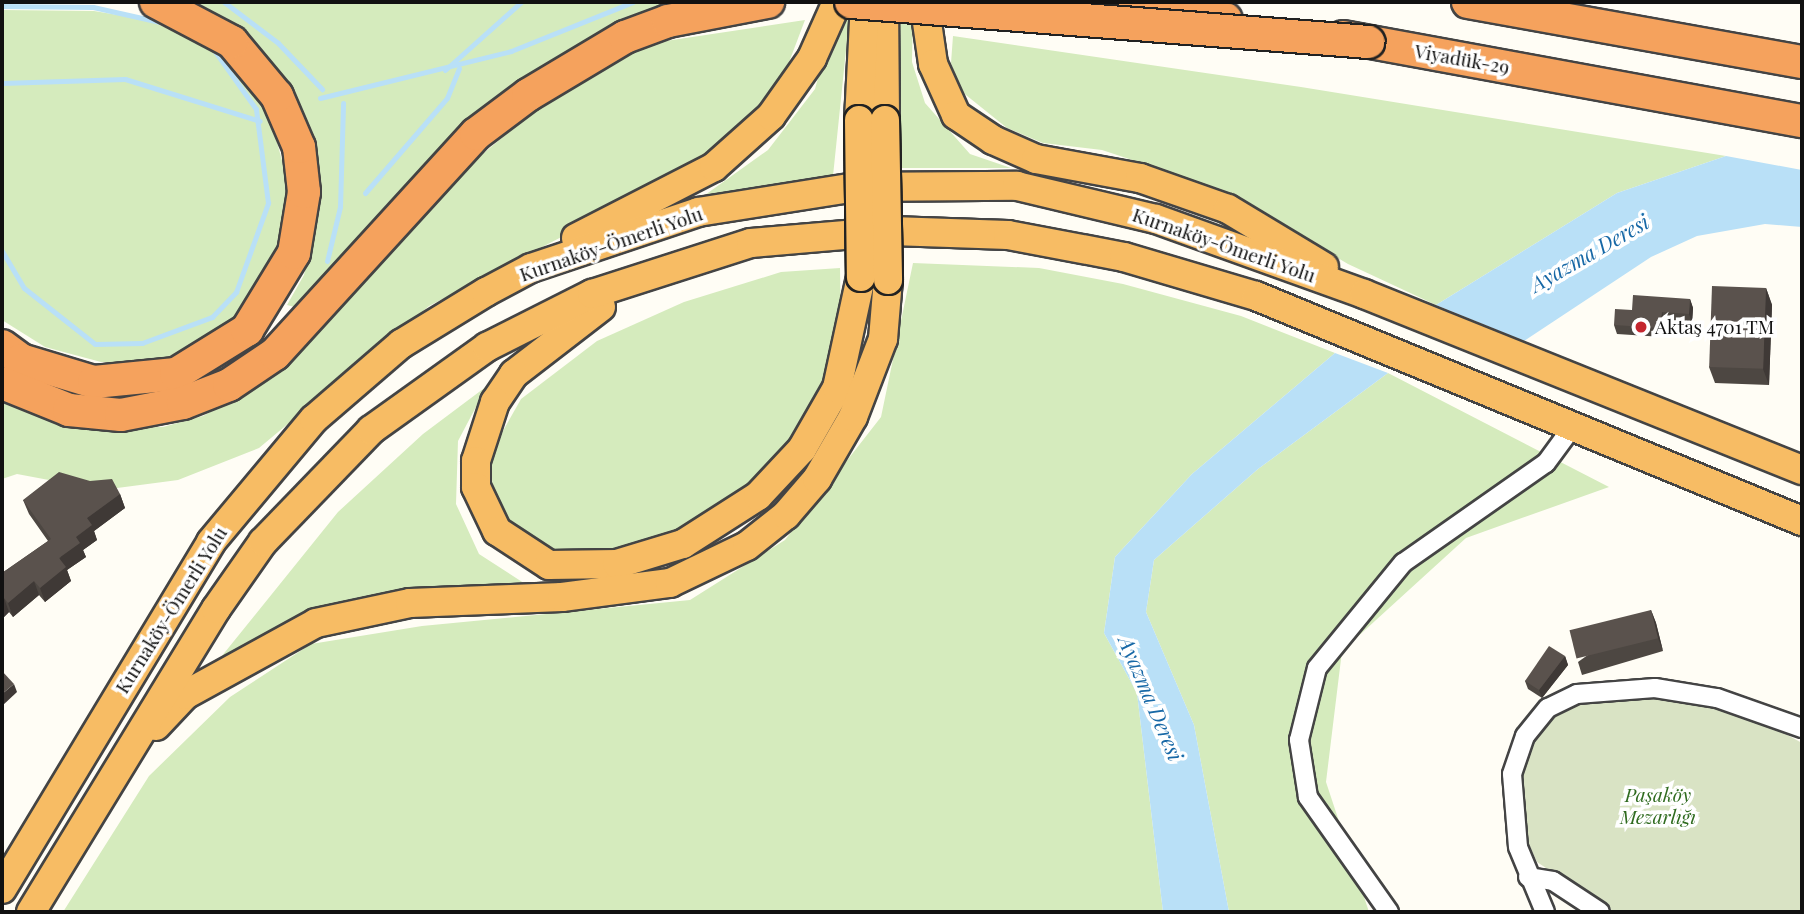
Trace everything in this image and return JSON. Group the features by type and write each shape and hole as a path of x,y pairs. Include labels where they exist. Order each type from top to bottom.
{"highway":[{"path":"2,346 21,360 94,382 176,374 247,330 294,253 304,192 299,147 277,96 232,42 156,2"},
{"path":"2,383 69,410 121,415 183,403 229,385 275,354 476,134 528,95 625,37 768,2"},
{"path":"531,268 581,234 714,167 771,116 812,58 837,2"},
{"path":"850,2 1368,41"},
{"path":"71,841 185,695 316,623 410,603 562,597 670,583 747,546 786,515 817,478 853,417 883,339 874,279 872,120 865,2"},
{"path":"872,120 884,2"},
{"path":"924,2 923,25 951,104 984,133 1036,159 1140,178 1228,209 1364,294"},
{"name":"Viyadük-29","path":"1120,2 1368,41 1802,121"},
{"path":"1468,2 1802,62"},
{"name":"Kurnaköy-Ömerli Yolu","path":"2,889 167,611 249,493 314,419 401,344 531,268 698,212 855,187 1017,186 1156,219 1364,294 1802,470"},
{"name":"Kurnaköy-Ömerli Yolu","path":"31,912 71,841 263,542 371,430 487,346 592,294 719,250 892,231 1007,235 1125,257 1256,296 1571,429 1802,521"},
{"path":"719,250 606,304 559,334 514,374 495,402 482,434 476,488 497,531 521,551 549,565 617,564 683,544 758,496 802,449 837,388 874,279"}],"street":[{"path":"1389,912 1308,797 1299,740 1317,668 1403,563 1546,463 1571,429"},
{"path":"1545,912 1528,877 1513,821 1512,774 1525,736 1563,699 1655,688 1717,698 1802,728"},
{"path":"1528,877 1553,881 1600,912"}],"green space":[{"path":"191,2 693,2 559,55 465,124 385,206 302,309 287,305 304,275 320,209 315,149 281,73 261,50"},
{"path":"839,2 851,2 833,176 691,205 768,150 815,89"},
{"path":"898,2 913,2 912,62 925,103 970,154 1011,168 899,168"},
{"path":"2,10 94,11 148,20 219,51 269,112 288,183 281,241 270,271 238,318 206,343 147,364 101,362 45,347 2,320"},
{"path":"805,20 780,86 724,141 667,182 429,306 259,448 178,480 102,490 17,474 2,479 2,403 81,428 163,427 203,416 258,386 313,339 472,163 542,104 600,67 659,42"},
{"path":"953,36 1301,87 1726,156 1617,193 1436,305 1348,264 1223,190 1102,150 1043,143 1007,128 961,91 951,63"},
{"path":"913,263 1039,268 1123,284 1241,316 1335,353 1192,474 1115,557 1104,633 1137,693 1163,912 63,912 149,776 230,697 311,644 422,626 690,600 785,540 881,417"},
{"path":"840,268 841,331 828,402 792,458 713,521 643,549 569,556 521,538 493,504 491,452 521,399 597,341 684,302 781,272"},
{"path":"1388,373 1609,487 1466,538 1342,651 1326,782 1369,912 1229,912 1194,725 1146,612 1154,560 1258,469"},
{"path":"487,386 458,441 456,504 479,554 533,589 429,586 326,607 217,662 338,512 423,434"},
{"name":"Paşaköy Mezarlığı","path":"1593,697 1668,698 1749,714 1802,743 1802,912 1612,912 1537,862 1521,827 1520,772 1529,737 1554,713"}],"water":[{"name":"Ayazma Deresi","path":"1726,156 1802,170 1802,227 1765,224 1697,236 1651,257 1524,341 1436,305 1617,193"},
{"name":"Ayazma Deresi","path":"1335,353 1388,373 1258,469 1154,560 1146,612 1194,725 1229,912 1163,912 1137,693 1104,633 1115,557 1192,474"}],"building":[{"path":"1712,286 1766,288 1763,369 1709,367"},
{"path":"1633,295 1690,299 1689,314 1662,312 1660,328 1614,325 1615,309 1632,310"},
{"path":"59,472 90,481 112,479 120,494 87,518 92,525 76,537 80,543 59,558 66,567 40,588 34,581 8,603 4,598 2,600 2,573 51,539 23,500"},
{"path":"1651,610 1658,638 1577,658 1569,630"},
{"path":"1549,646 1565,656 1539,690 1525,681"},
{"path":"2,671 14,684 2,694"}],"waterway":[{"path":"224,2 278,43 322,89"},
{"path":"445,70 521,2"},
{"path":"320,98 511,51 633,2"},
{"path":"2,6 93,7 164,23"},
{"path":"2,251 24,288 95,344 142,343 212,317 236,292 268,203 256,109 211,46"},
{"path":"365,193 447,98 459,68"},
{"path":"2,83 125,79 260,121"},
{"path":"327,261 340,207 343,103"}],"place":[{"name":"Aktaş 4701 TM","path":"1641,327"}]}
